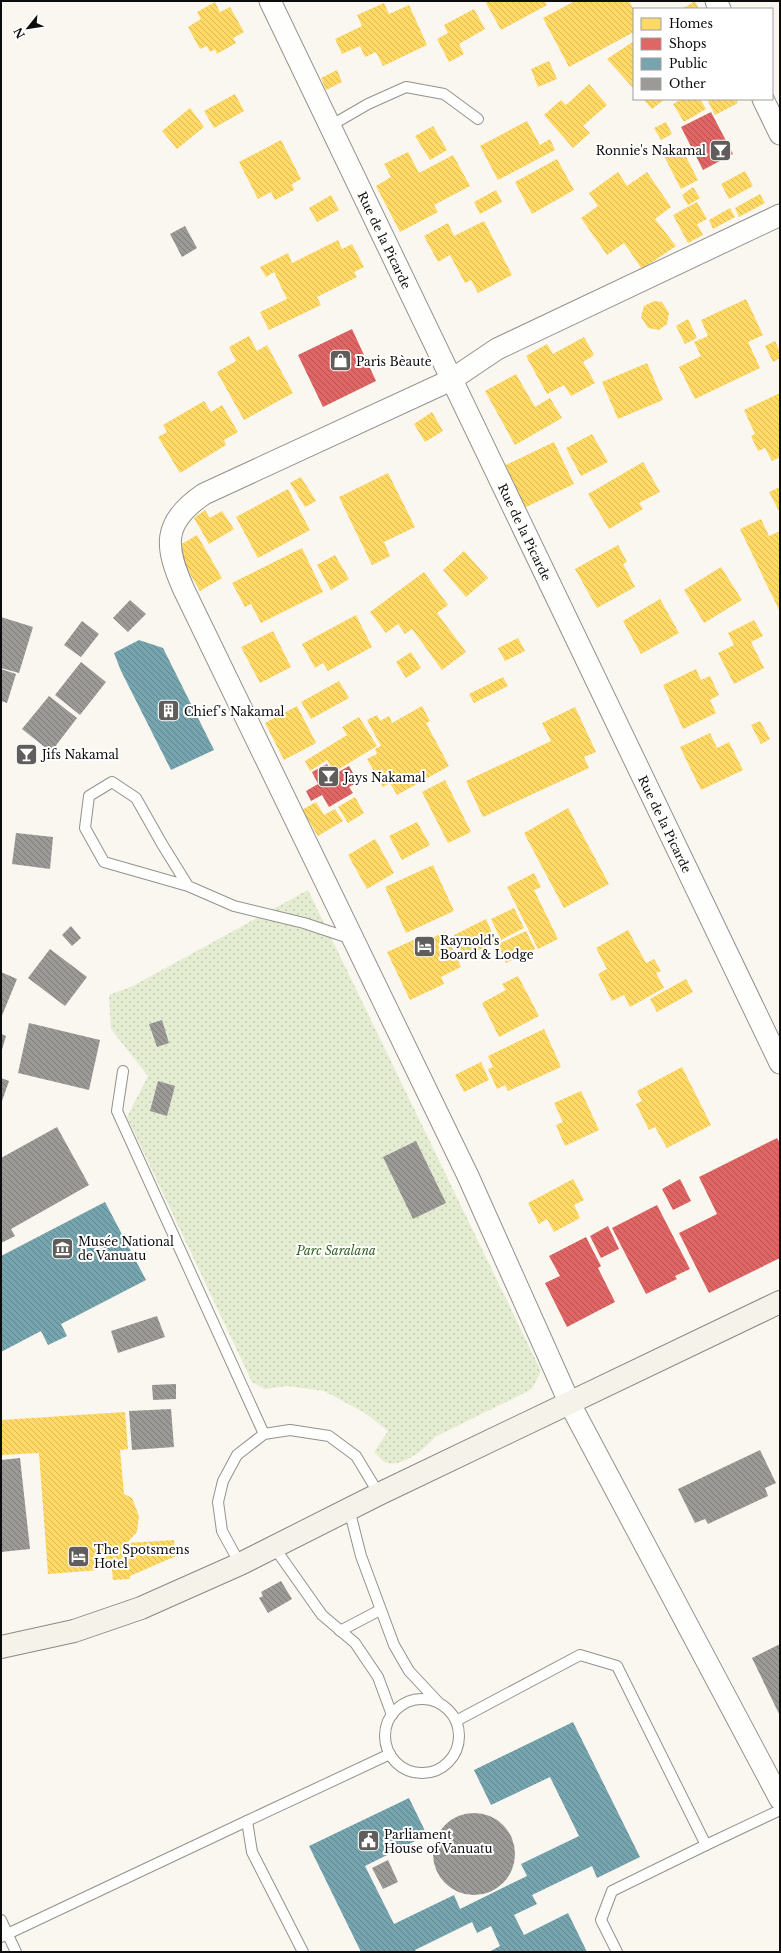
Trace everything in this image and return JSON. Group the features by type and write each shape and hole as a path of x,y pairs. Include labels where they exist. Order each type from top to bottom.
{"street":[{"name":"Rue de la Picarde","path":"270,1 780,1064"},
{"path":"763,100 780,134"},
{"path":"780,215 497,349 451,380 204,494 190,503 179,516 172,529 169,543 173,565 184,590 468,1176 570,1404 780,1799"},
{"path":"1,1647 74,1631 134,1611 240,1564 350,1510 379,1494 570,1404 780,1302"}],"lane":[{"path":"330,126 368,104 406,87 444,94 478,119"},
{"path":"188,886 136,798 112,782 89,796 85,828 104,862 188,886 234,906 304,923 354,940"},
{"path":"123,1071 117,1111 264,1434"},
{"path":"240,1564 222,1531 218,1502 222,1481 237,1455 264,1434 290,1430 329,1436 356,1456 379,1494"},
{"path":"350,1510 361,1556 394,1645 409,1671 438,1702 449,1710 458,1727 458,1746 453,1757 446,1766 434,1772 418,1773 402,1767 390,1754 385,1735 392,1715 402,1705 419,1699 438,1702"},
{"path":"274,1547 322,1615 355,1644 378,1677 392,1715"},
{"path":"340,1631 380,1610"},
{"path":"456,1721 580,1655 617,1666 706,1845"},
{"path":"4,1935 390,1754"},
{"path":"617,1952 601,1920 612,1891 780,1810"},
{"path":"247,1821 252,1852 303,1952"},
{"path":"1,1920 4,1935 16,1952"}],"green space":[{"name":"Parc Saralana","path":"308,890 541,1371 532,1389 435,1437 412,1457 397,1463 383,1461 374,1452 388,1431 365,1413 324,1391 287,1386 265,1389 252,1382 127,1117 148,1076 111,1029 109,995 133,986"}],"building: Homes":[{"path":"485,1 545,1 547,5 501,30"},
{"path":"575,1 629,1 633,8 633,33 569,67 543,18"},
{"path":"695,1 698,8 684,8"},
{"path":"215,2 220,12 230,7 244,32 233,38 236,43 217,54 215,49 210,52 207,46 200,49 188,27 201,19 197,12"},
{"path":"384,3 389,14 409,5 427,45 383,66 376,52 365,57 360,46 342,54 335,39 362,26 357,15"},
{"path":"474,9 485,29 459,44 464,54 449,62 437,39 448,33 444,25"},
{"path":"633,42 633,88 607,59"},
{"path":"549,61 557,79 538,87 531,69"},
{"path":"337,70 342,82 326,90 321,78"},
{"path":"589,84 607,105 583,126 590,133 573,148 544,115 561,100 566,105"},
{"path":"235,94 244,111 214,128 204,111"},
{"path":"644,100 664,100 652,109"},
{"path":"680,100 701,100 706,109 684,122 673,104"},
{"path":"708,100 736,100 738,103 715,115"},
{"path":"190,108 204,127 177,149 162,131"},
{"path":"527,121 540,145 550,139 555,150 498,180 480,146"},
{"path":"666,122 672,134 661,140 654,128"},
{"path":"433,126 447,150 430,160 415,136"},
{"path":"281,140 301,179 292,184 294,190 275,200 271,192 258,199 239,162"},
{"path":"681,147 698,180 681,189 664,156"},
{"path":"408,152 419,173 453,155 470,186 434,205 438,212 400,232 376,186 391,177 384,164"},
{"path":"557,159 574,190 532,214 515,182"},
{"path":"745,171 753,186 729,199 721,184"},
{"path":"618,172 627,186 647,172 671,207 655,219 676,246 642,269 624,243 607,255 581,218 598,206 589,193"},
{"path":"693,187 700,198 688,205 682,195"},
{"path":"496,190 502,202 480,214 474,202"},
{"path":"760,194 765,203 739,217 735,208"},
{"path":"331,195 339,210 317,222 309,208"},
{"path":"697,202 707,219 697,224 703,235 688,243 673,215"},
{"path":"730,208 735,217 713,229 709,220"},
{"path":"484,221 512,275 478,293 471,280 465,283 450,255 438,262 424,236 448,223 454,236"},
{"path":"338,240 342,249 352,244 364,267 354,272 357,277 317,297 321,305 269,330 260,312 287,299 274,272 266,277 260,267 288,253 292,263"},
{"path":"746,299 763,335 748,342 760,368 695,399 679,367 701,356 694,342 708,336 701,320"},
{"path":"654,301 662,302 669,313 667,324 659,330 648,328 641,317 644,306"},
{"path":"688,319 697,338 685,344 676,326"},
{"path":"249,336 257,351 267,345 293,393 244,420 217,372 236,361 229,347"},
{"path":"584,337 594,355 583,362 595,383 571,396 564,385 547,394 526,356 547,344 553,354"},
{"path":"775,341 780,351 780,358 773,362 765,346"},
{"path":"647,363 663,400 618,419 602,382"},
{"path":"516,374 535,407 550,398 562,418 515,445 485,391"},
{"path":"780,393 780,457 772,461 765,448 758,451 751,436 755,434 744,410"},
{"path":"204,401 211,412 222,405 238,432 224,440 226,445 180,473 158,437 167,432 163,425"},
{"path":"432,412 443,431 425,442 414,424"},
{"path":"592,434 608,462 581,476 566,448"},
{"path":"554,442 574,484 524,508 504,466"},
{"path":"643,462 660,492 639,503 643,509 609,529 588,494"},
{"path":"388,473 415,527 384,542 390,556 372,565 339,497"},
{"path":"301,477 316,501 305,507 290,483"},
{"path":"780,487 780,513 769,492"},
{"path":"288,489 310,530 258,558 236,517"},
{"path":"205,510 210,518 222,511 234,529 209,544 194,518"},
{"path":"761,519 769,536 780,531 780,612 740,529"},
{"path":"197,535 222,578 200,591 175,548"},
{"path":"618,545 627,562 623,564 635,587 597,608 575,569"},
{"path":"302,548 323,592 261,623 251,604 245,607 232,583"},
{"path":"464,551 488,578 466,597 443,570"},
{"path":"335,555 349,579 331,590 317,565"},
{"path":"721,567 742,600 704,623 684,590"},
{"path":"424,572 448,605 437,613 466,652 442,670 412,629 405,634 398,624 386,633 370,612"},
{"path":"660,599 679,633 641,654 623,621"},
{"path":"356,615 372,647 328,671 323,663 315,668 302,644"},
{"path":"754,620 763,636 751,642 764,668 734,684 718,653 734,645 728,633"},
{"path":"273,631 291,667 260,683 241,647"},
{"path":"518,638 525,651 505,661 498,648"},
{"path":"411,652 421,668 406,678 396,662"},
{"path":"696,669 701,680 710,676 719,695 710,700 716,713 683,729 663,685"},
{"path":"503,677 508,686 474,703 469,694"},
{"path":"339,681 349,698 311,719 301,702"},
{"path":"297,706 316,743 284,760 265,723"},
{"path":"422,706 430,721 426,723 449,766 397,795 390,783 383,787 367,759 377,754 375,749 381,746 367,720 377,715 380,721 389,716 392,723"},
{"path":"575,707 596,752 584,757 589,768 483,817 466,781 551,741 542,723"},
{"path":"359,717 377,746 334,772 327,760 310,771 305,761 347,735 342,727"},
{"path":"760,721 770,739 761,744 751,725"},
{"path":"710,733 717,748 729,742 743,770 701,790 680,747"},
{"path":"445,780 471,832 448,843 422,792"},
{"path":"355,797 364,813 348,823 338,807"},
{"path":"316,802 324,815 335,809 343,821 318,836 302,810"},
{"path":"568,808 609,884 564,908 524,833"},
{"path":"417,822 430,845 402,860 389,836"},
{"path":"375,839 394,873 367,889 348,855"},
{"path":"433,865 454,911 406,933 385,887"},
{"path":"534,873 541,887 534,890 558,939 538,949 507,887"},
{"path":"514,908 524,928 501,940 491,919"},
{"path":"486,919 496,942 464,957 454,935"},
{"path":"628,930 646,963 654,959 661,971 656,973 664,988 630,1007 624,995 612,1001 598,974 607,969 596,948"},
{"path":"526,931 535,949 506,963 498,944"},
{"path":"445,932 461,967 441,977 444,984 410,1000 387,952 418,938 421,943"},
{"path":"518,976 539,1016 499,1037 482,1003 506,990 502,984"},
{"path":"686,979 693,992 657,1012 650,999"},
{"path":"544,1029 561,1067 508,1091 505,1085 497,1089 488,1069 493,1067 488,1056"},
{"path":"481,1062 489,1080 464,1092 455,1075"},
{"path":"682,1067 711,1125 667,1148 655,1127 649,1130 636,1104 642,1101 637,1091"},
{"path":"581,1091 599,1130 565,1146 556,1125 563,1122 554,1103"},
{"path":"573,1179 584,1200 574,1205 580,1218 554,1232 547,1219 539,1224 528,1203"},
{"path":"125,1412 128,1449 120,1450 124,1494 132,1498 139,1516 137,1532 127,1543 174,1540 176,1556 130,1576 130,1579 113,1580 112,1569 48,1574 39,1453 1,1455 1,1420"}],"building: Shops":[{"path":"711,112 733,154 703,170 681,127"},
{"path":"352,329 376,381 323,407 298,355"},
{"path":"327,764 333,775 349,766 358,782 349,787 353,793 329,807 322,795 311,801 306,791 318,784 312,772"},
{"path":"777,1138 780,1143 780,1258 709,1293 679,1233 717,1214 699,1177"},
{"path":"680,1179 691,1201 673,1210 662,1189"},
{"path":"657,1205 690,1269 675,1276 677,1279 646,1294 612,1228"},
{"path":"608,1226 619,1249 601,1258 590,1236"},
{"path":"586,1237 601,1266 598,1268 615,1302 567,1327 545,1283 560,1276 549,1256"}],"building: Public":[{"name":"Chief's Nakamal","path":"139,640 163,648 214,750 171,770 121,671 114,653"},
{"path":"105,1202 146,1280 61,1324 67,1336 48,1345 41,1331 1,1352 1,1256"},
{"name":"Parliament House of Vanuatu","path":"573,1722 640,1857 597,1878 592,1866 532,1895 537,1904 514,1915 524,1935 568,1913 587,1952 489,1952 500,1946 491,1926 477,1933 472,1922 415,1950 416,1952 361,1952 309,1846 409,1798 427,1835 365,1866 394,1924 454,1895 460,1909 527,1876 521,1864 579,1836 550,1777 491,1805 474,1770"}],"building: Other":[{"path":"185,226 197,248 182,257 170,234"},
{"path":"130,600 146,614 128,632 113,618"},
{"path":"1,617 33,627 19,673 1,668"},
{"path":"82,621 99,634 81,657 64,645"},
{"path":"81,662 106,682 80,715 55,695"},
{"path":"1,669 16,674 7,703 1,701"},
{"path":"49,696 77,718 51,752 22,729"},
{"path":"16,833 53,837 50,869 12,864"},
{"path":"71,926 81,938 72,946 62,935"},
{"path":"50,949 87,977 65,1006 28,978"},
{"path":"1,972 17,979 1,1018"},
{"path":"162,1020 169,1043 157,1047 149,1024"},
{"path":"29,1023 100,1040 89,1090 18,1073"},
{"path":"1,1034 6,1036 1,1053"},
{"path":"1,1078 9,1081 1,1104"},
{"path":"158,1081 175,1086 167,1116 150,1111"},
{"path":"57,1127 89,1185 11,1229 15,1236 1,1243 1,1158"},
{"path":"416,1141 446,1203 413,1219 383,1157"},
{"path":"157,1316 165,1337 118,1353 111,1331"},
{"path":"176,1384 176,1399 153,1400 152,1385"},
{"path":"171,1409 174,1447 132,1450 129,1411"},
{"path":"760,1450 776,1483 765,1488 768,1496 708,1524 705,1519 695,1523 678,1489"},
{"path":"20,1458 30,1549 1,1552 1,1460"},
{"path":"281,1581 292,1599 268,1613 259,1598 263,1596 261,1592"},
{"path":"780,1644 780,1716 752,1658"},
{"path":"474,1813 490,1816 503,1825 512,1838 515,1854 512,1870 503,1883 490,1892 474,1895 458,1892 445,1883 436,1870 433,1854 436,1838 445,1825 458,1816"},
{"path":"388,1860 398,1882 383,1889 372,1868"}],"place":[{"name":"Ronnie's Nakamal","path":"721,150"},
{"name":"Paris Bèaute","path":"341,361"},
{"name":"Chief's Nakamal","path":"168,711"},
{"name":"Jifs Nakamal","path":"27,754"},
{"name":"Jays Nakamal","path":"329,777"},
{"name":"Raynold's Board & Lodge","path":"425,947"},
{"name":"Musée National de Vanuatu","path":"63,1248"},
{"name":"The Spotsmens Hotel","path":"79,1556"},
{"name":"Parliament House of Vanuatu","path":"368,1841"}]}
